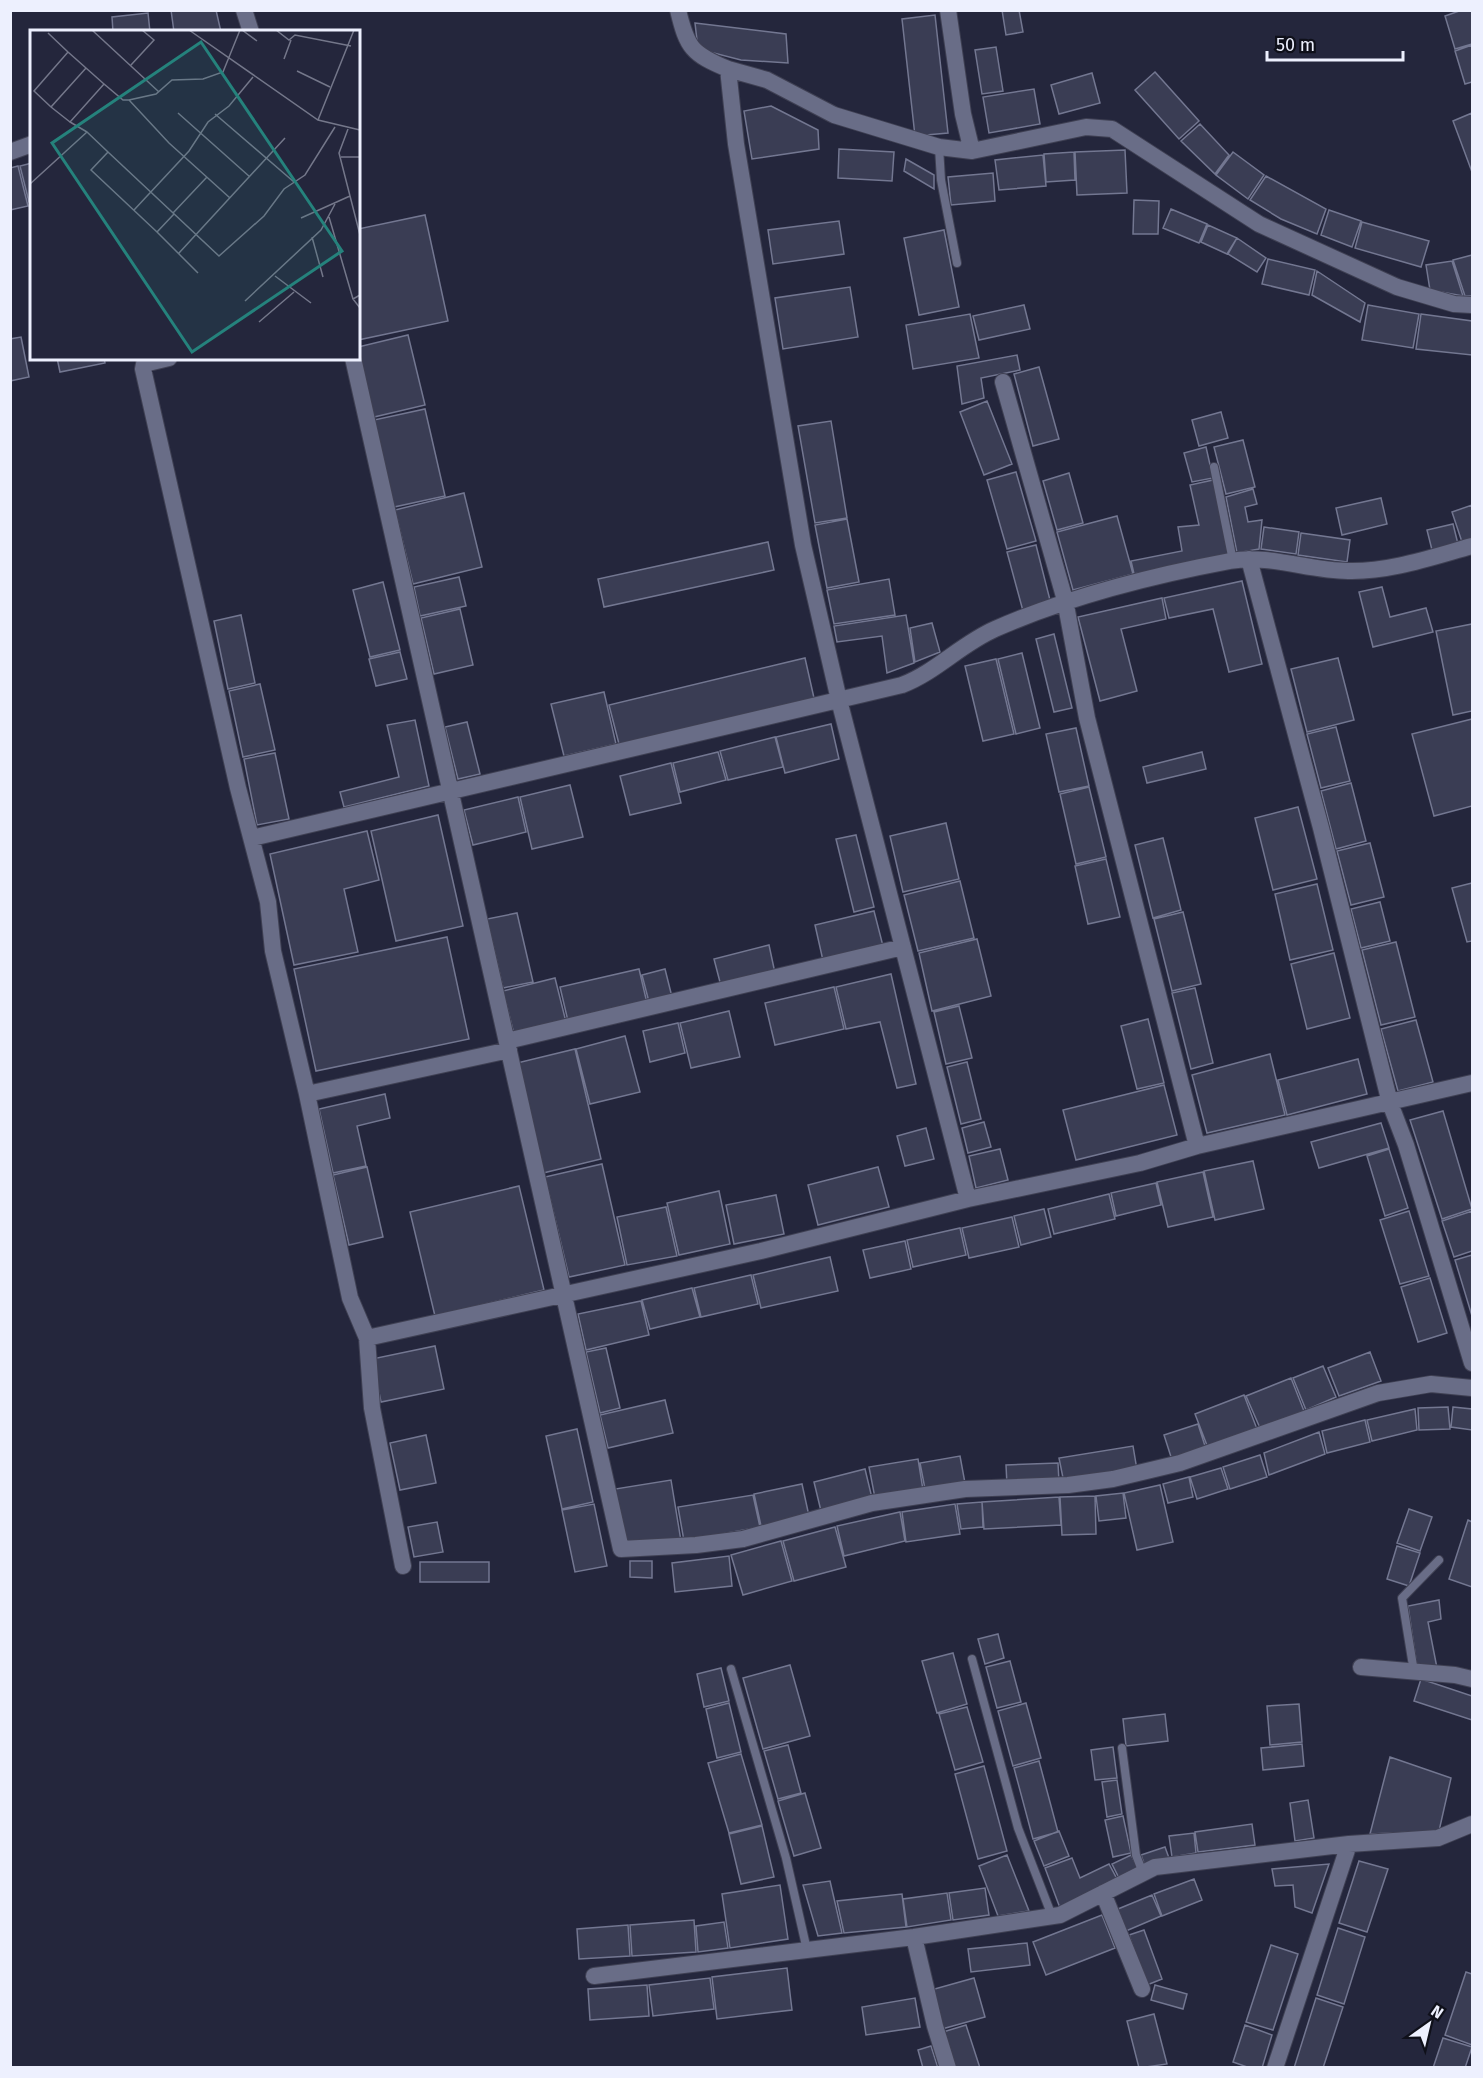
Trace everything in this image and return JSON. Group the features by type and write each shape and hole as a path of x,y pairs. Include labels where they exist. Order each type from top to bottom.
{"street":[{"path":"244,10 250,30"},
{"path":"678,10 685,40 693,51 706,60 767,80 834,115 939,147 972,151 1086,128 1112,129 1259,224 1397,287 1454,304 1473,305"},
{"path":"948,10 963,114 972,151"},
{"path":"728,69 736,144 803,545 839,699 968,1199"},
{"path":"10,152 30,145"},
{"path":"161,360 144,364 143,369 238,788 268,902 273,951 307,1094 350,1298 367,1338 372,1408 403,1566"},
{"path":"353,360 562,1294 620,1546 623,1549 743,1539 872,1503 965,1489 1068,1485 1113,1479 1180,1463 1378,1393 1431,1384 1473,1388"},
{"path":"1003,382 1065,600 1087,718 1197,1146"},
{"path":"252,838 920,678 982,635 1065,600 1241,560 1346,571 1382,570 1473,546"},
{"path":"1241,560 1321,828 1390,1103 1407,1145 1473,1364"},
{"path":"307,1094 903,947"},
{"path":"367,1338 760,1251 968,1199 1140,1163 1197,1146 1473,1083"},
{"path":"1361,1667 1473,1679"},
{"path":"594,1976 914,1937 1060,1915 1155,1867 1349,1844 1438,1838 1473,1824"},
{"path":"1275,2067 1349,1844"},
{"path":"1103,1893 1142,1989"},
{"path":"914,1937 935,2026 948,2067"}],"lane":[{"path":"939,147 941,180 957,262"},
{"path":"1215,466 1241,560"},
{"path":"1414,1672 1402,1598 1439,1560"},
{"path":"972,1659 1018,1828 1052,1916"},
{"path":"731,1669 786,1858 807,1950"},
{"path":"1122,1748 1136,1855 1143,1873"}],"building":[{"path":"171,10 216,10 221,30 174,30"},
{"path":"1002,10 1019,10 1023,32 1006,35"},
{"path":"1462,10 1472,10 1472,44 1455,49 1445,16"},
{"path":"148,13 150,30 113,30 112,17"},
{"path":"935,15 948,133 915,136 902,19"},
{"path":"695,23 786,34 788,63 741,60 698,49"},
{"path":"1472,45 1472,82 1465,84 1455,51"},
{"path":"996,47 1003,91 982,94 975,50"},
{"path":"1155,72 1199,121 1179,139 1135,90"},
{"path":"1092,73 1100,103 1059,114 1051,85"},
{"path":"1034,89 1040,124 989,133 983,97"},
{"path":"771,106 818,130 819,149 752,159 744,111"},
{"path":"1472,113 1472,172 1453,121"},
{"path":"1200,124 1229,155 1215,174 1181,141"},
{"path":"839,149 894,152 892,181 838,178"},
{"path":"1125,150 1127,193 1077,195 1075,152"},
{"path":"1074,152 1075,180 1046,182 1044,154"},
{"path":"1233,152 1264,175 1248,199 1216,175"},
{"path":"1043,155 1046,186 999,190 995,160"},
{"path":"906,159 934,175 934,189 904,171"},
{"path":"30,164 30,202 29,202 20,166"},
{"path":"18,166 28,206 10,210 10,168"},
{"path":"993,173 995,201 951,205 948,177"},
{"path":"1266,176 1326,209 1317,234 1281,219 1250,200"},
{"path":"1134,200 1159,201 1158,234 1133,234"},
{"path":"1171,209 1207,224 1199,243 1163,228"},
{"path":"1329,210 1361,221 1352,247 1321,235"},
{"path":"425,215 448,321 360,340 360,229"},
{"path":"839,221 844,254 773,264 768,230"},
{"path":"1362,222 1429,241 1421,267 1355,248"},
{"path":"1208,225 1237,238 1227,254 1201,242"},
{"path":"944,230 959,307 919,315 904,238"},
{"path":"1237,238 1266,258 1257,272 1228,254"},
{"path":"1472,255 1472,296 1465,296 1453,260"},
{"path":"1268,259 1315,270 1309,295 1262,284"},
{"path":"1452,261 1463,296 1430,290 1426,265"},
{"path":"1317,271 1365,303 1360,322 1312,295"},
{"path":"850,287 858,337 783,349 775,298"},
{"path":"1024,305 1030,329 979,340 973,316"},
{"path":"1368,305 1419,314 1413,348 1362,340"},
{"path":"970,314 979,358 913,369 906,325"},
{"path":"1421,314 1472,321 1472,355 1416,349"},
{"path":"408,335 425,405 374,417 360,347"},
{"path":"21,337 29,377 10,381 10,339"},
{"path":"1017,355 1020,370 981,378 984,398 962,404 957,366"},
{"path":"57,360 104,360 105,363 60,372"},
{"path":"1039,367 1059,439 1033,446 1014,374"},
{"path":"987,401 1012,464 984,475 960,412"},
{"path":"425,409 445,496 394,507 374,420"},
{"path":"1221,412 1228,438 1199,446 1192,420"},
{"path":"831,421 847,518 815,523 798,426"},
{"path":"1243,440 1255,487 1226,494 1214,447"},
{"path":"1206,447 1213,478 1192,482 1184,453"},
{"path":"1016,472 1036,541 1007,549 987,480"},
{"path":"1069,473 1083,523 1057,530 1043,481"},
{"path":"1213,480 1229,556 1134,574 1131,561 1182,551 1178,527 1199,525 1190,485"},
{"path":"1253,489 1257,504 1245,507 1248,522 1262,520 1259,549 1237,553 1226,497"},
{"path":"464,493 482,567 413,584 395,510"},
{"path":"1381,498 1387,524 1342,535 1336,508"},
{"path":"1472,505 1472,539 1462,542 1452,512"},
{"path":"1117,516 1133,574 1073,590 1057,532"},
{"path":"847,519 859,582 827,588 815,525"},
{"path":"1453,524 1458,544 1432,550 1427,530"},
{"path":"1264,527 1299,532 1296,554 1261,549"},
{"path":"1301,533 1350,540 1347,562 1298,555"},
{"path":"768,542 774,570 604,607 598,579"},
{"path":"1036,545 1051,604 1023,611 1007,552"},
{"path":"459,577 466,606 420,616 414,587"},
{"path":"889,579 895,615 834,624 827,590"},
{"path":"1242,581 1262,664 1229,672 1213,609 1169,618 1164,598"},
{"path":"383,582 400,650 370,657 353,590"},
{"path":"1382,587 1390,617 1426,608 1433,632 1373,647 1359,592"},
{"path":"1162,598 1166,619 1121,629 1137,691 1100,701 1078,617"},
{"path":"460,609 473,665 434,674 421,618"},
{"path":"241,615 255,683 228,689 214,621"},
{"path":"906,615 914,663 887,673 882,636 837,642 834,626"},
{"path":"932,623 940,652 915,662 910,628"},
{"path":"1472,624 1472,711 1453,715 1436,631"},
{"path":"1054,634 1072,708 1054,712 1036,639"},
{"path":"400,652 407,679 376,686 369,659"},
{"path":"1022,653 1040,728 1016,734 998,659"},
{"path":"805,658 814,698 619,744 609,705"},
{"path":"1338,658 1354,720 1307,732 1291,669"},
{"path":"996,659 1014,734 983,741 965,666"},
{"path":"260,684 275,750 243,757 229,691"},
{"path":"604,692 616,744 564,756 551,704"},
{"path":"1472,719 1472,806 1434,816 1412,734"},
{"path":"415,720 429,786 344,807 340,792 399,777 387,725"},
{"path":"467,722 480,774 458,779 445,727"},
{"path":"831,724 839,759 785,773 776,737"},
{"path":"1336,727 1350,781 1321,788 1307,734"},
{"path":"1076,728 1089,786 1059,792 1046,734"},
{"path":"775,737 783,767 728,780 720,751"},
{"path":"718,752 726,780 680,792 673,763"},
{"path":"1202,752 1206,769 1147,783 1143,767"},
{"path":"275,753 289,819 257,825 244,759"},
{"path":"671,763 681,803 630,815 620,776"},
{"path":"1351,783 1366,841 1336,849 1321,791"},
{"path":"570,785 583,837 532,849 520,797"},
{"path":"1089,787 1106,857 1076,864 1060,794"},
{"path":"518,797 526,832 473,845 464,810"},
{"path":"1298,807 1317,879 1273,890 1255,818"},
{"path":"438,815 463,926 396,941 371,831"},
{"path":"946,823 959,879 903,892 890,836"},
{"path":"367,831 379,880 344,889 358,952 294,965 270,854"},
{"path":"856,835 874,907 854,912 836,839"},
{"path":"1163,838 1181,910 1153,918 1135,845"},
{"path":"1370,843 1384,897 1351,905 1337,851"},
{"path":"1106,859 1120,917 1088,924 1075,866"},
{"path":"960,881 974,938 918,951 904,895"},
{"path":"1472,883 1472,941 1467,942 1452,888"},
{"path":"1317,884 1333,950 1290,960 1275,894"},
{"path":"1380,902 1390,941 1361,948 1351,909"},
{"path":"874,911 884,950 824,965 815,925"},
{"path":"1183,912 1201,984 1172,991 1154,919"},
{"path":"517,913 533,982 503,988 487,919"},
{"path":"447,937 469,1039 316,1071 294,969"},
{"path":"977,939 991,996 932,1011 919,953"},
{"path":"1396,942 1415,1017 1381,1025 1362,950"},
{"path":"769,945 775,973 721,986 714,959"},
{"path":"1334,953 1350,1018 1307,1029 1291,964"},
{"path":"639,969 647,1003 568,1021 560,987"},
{"path":"665,969 672,997 649,1002 642,975"},
{"path":"891,974 916,1084 897,1088 880,1022 846,1029 836,987"},
{"path":"555,978 566,1022 514,1034 503,991"},
{"path":"834,987 844,1029 775,1045 765,1003"},
{"path":"1195,988 1213,1063 1191,1069 1172,993"},
{"path":"959,1006 972,1058 946,1064 934,1012"},
{"path":"729,1011 740,1057 691,1068 680,1023"},
{"path":"1148,1019 1164,1083 1137,1089 1121,1026"},
{"path":"1416,1020 1433,1082 1398,1091 1381,1029"},
{"path":"678,1023 685,1053 650,1062 643,1031"},
{"path":"625,1036 640,1092 590,1104 576,1049"},
{"path":"575,1049 601,1159 543,1173 517,1063"},
{"path":"1270,1054 1285,1115 1207,1133 1192,1075"},
{"path":"1358,1059 1367,1094 1287,1115 1278,1080"},
{"path":"967,1062 981,1119 961,1124 947,1067"},
{"path":"1164,1085 1177,1135 1076,1160 1063,1110"},
{"path":"385,1094 390,1118 357,1126 366,1166 333,1173 319,1109"},
{"path":"1443,1111 1472,1209 1442,1219 1410,1120"},
{"path":"984,1122 991,1147 968,1153 962,1128"},
{"path":"1381,1123 1389,1148 1319,1168 1311,1142"},
{"path":"926,1128 934,1159 905,1166 897,1136"},
{"path":"1000,1149 1008,1180 976,1188 969,1156"},
{"path":"1389,1149 1408,1208 1385,1216 1367,1156"},
{"path":"1253,1161 1264,1209 1215,1220 1204,1171"},
{"path":"602,1164 625,1265 569,1277 545,1177"},
{"path":"367,1167 383,1237 349,1245 333,1175"},
{"path":"878,1167 889,1207 818,1225 808,1185"},
{"path":"1203,1172 1213,1217 1168,1227 1157,1182"},
{"path":"1156,1183 1161,1205 1116,1216 1111,1193"},
{"path":"519,1186 544,1290 435,1316 410,1212"},
{"path":"719,1191 730,1244 679,1255 667,1203"},
{"path":"1109,1194 1115,1219 1054,1234 1048,1209"},
{"path":"776,1195 784,1234 734,1244 726,1205"},
{"path":"666,1207 677,1256 627,1265 617,1217"},
{"path":"1044,1209 1051,1237 1021,1245 1014,1216"},
{"path":"1409,1211 1429,1276 1400,1284 1380,1220"},
{"path":"1472,1211 1472,1251 1454,1257 1442,1221"},
{"path":"1012,1217 1019,1247 969,1258 962,1228"},
{"path":"960,1228 966,1255 913,1267 907,1240"},
{"path":"905,1241 911,1269 870,1278 863,1250"},
{"path":"1472,1255 1472,1316 1455,1260"},
{"path":"830,1257 838,1291 761,1308 753,1275"},
{"path":"751,1275 758,1304 701,1317 694,1288"},
{"path":"1430,1278 1447,1333 1418,1342 1401,1287"},
{"path":"692,1288 700,1317 650,1329 642,1300"},
{"path":"641,1301 649,1335 586,1350 578,1314"},
{"path":"435,1346 444,1389 381,1402 372,1359"},
{"path":"606,1348 620,1408 600,1413 586,1352"},
{"path":"1370,1352 1381,1381 1339,1396 1328,1368"},
{"path":"1323,1366 1336,1397 1306,1410 1293,1378"},
{"path":"1291,1378 1304,1411 1260,1428 1246,1396"},
{"path":"1244,1395 1257,1429 1208,1448 1195,1414"},
{"path":"665,1400 673,1433 608,1448 600,1415"},
{"path":"1448,1407 1450,1429 1419,1430 1418,1408"},
{"path":"1453,1407 1472,1409 1472,1430 1451,1427"},
{"path":"1415,1409 1417,1430 1372,1441 1367,1420"},
{"path":"1365,1420 1370,1442 1327,1453 1322,1431"},
{"path":"1198,1424 1206,1449 1172,1460 1164,1435"},
{"path":"577,1429 593,1502 562,1509 546,1436"},
{"path":"1319,1432 1325,1454 1269,1475 1264,1453"},
{"path":"426,1435 436,1483 400,1490 390,1443"},
{"path":"1133,1446 1137,1470 1064,1483 1059,1458"},
{"path":"1260,1455 1267,1477 1230,1489 1223,1467"},
{"path":"960,1456 965,1483 925,1489 920,1463"},
{"path":"918,1459 923,1490 875,1498 869,1467"},
{"path":"1058,1463 1059,1482 1007,1485 1006,1465"},
{"path":"1221,1468 1228,1489 1197,1499 1190,1477"},
{"path":"865,1469 872,1498 821,1511 814,1482"},
{"path":"1189,1477 1193,1497 1168,1503 1163,1484"},
{"path":"671,1480 681,1541 626,1544 615,1489"},
{"path":"802,1484 809,1516 761,1526 754,1494"},
{"path":"1160,1485 1173,1542 1137,1550 1124,1493"},
{"path":"1123,1493 1126,1518 1099,1521 1096,1496"},
{"path":"753,1495 760,1527 684,1541 678,1507"},
{"path":"1095,1496 1096,1534 1062,1535 1060,1497"},
{"path":"1059,1497 1061,1525 984,1529 982,1502"},
{"path":"982,1502 983,1527 961,1529 957,1504"},
{"path":"594,1504 607,1566 575,1572 562,1510"},
{"path":"955,1504 960,1534 906,1542 902,1512"},
{"path":"1409,1509 1432,1517 1420,1551 1397,1543"},
{"path":"900,1512 905,1541 844,1556 837,1526"},
{"path":"1468,1520 1472,1522 1472,1587 1449,1579"},
{"path":"437,1522 443,1552 414,1557 408,1527"},
{"path":"835,1527 846,1567 794,1581 783,1541"},
{"path":"781,1541 792,1581 743,1595 731,1555"},
{"path":"1397,1546 1420,1553 1409,1586 1387,1579"},
{"path":"729,1556 732,1586 675,1592 672,1563"},
{"path":"630,1561 652,1561 652,1578 630,1577"},
{"path":"420,1562 489,1562 489,1582 420,1582"},
{"path":"1439,1600 1441,1619 1428,1622 1437,1668 1417,1666 1408,1606"},
{"path":"998,1634 1004,1658 985,1664 978,1639"},
{"path":"953,1653 967,1704 937,1713 922,1661"},
{"path":"1010,1661 1021,1702 997,1708 986,1667"},
{"path":"790,1665 810,1736 763,1749 743,1678"},
{"path":"721,1668 729,1701 704,1707 697,1674"},
{"path":"1421,1679 1472,1696 1472,1720 1414,1701"},
{"path":"729,1703 741,1752 717,1758 706,1709"},
{"path":"1026,1703 1041,1758 1013,1766 998,1711"},
{"path":"1299,1704 1302,1742 1270,1745 1267,1706"},
{"path":"967,1707 983,1762 955,1770 939,1714"},
{"path":"1165,1714 1168,1741 1126,1746 1123,1719"},
{"path":"1302,1744 1304,1766 1263,1770 1261,1748"},
{"path":"788,1745 801,1793 778,1799 764,1751"},
{"path":"1113,1747 1117,1778 1095,1780 1091,1750"},
{"path":"741,1754 762,1825 729,1833 708,1763"},
{"path":"1390,1757 1451,1778 1439,1831 1370,1834"},
{"path":"1039,1761 1058,1832 1033,1839 1014,1768"},
{"path":"984,1766 1007,1851 978,1859 955,1774"},
{"path":"1117,1780 1122,1814 1107,1817 1102,1782"},
{"path":"805,1793 821,1848 794,1856 778,1801"},
{"path":"1308,1800 1314,1838 1295,1841 1290,1803"},
{"path":"1123,1816 1131,1853 1113,1857 1105,1820"},
{"path":"1252,1824 1255,1845 1198,1852 1195,1832"},
{"path":"762,1826 774,1877 741,1884 729,1834"},
{"path":"1059,1831 1069,1856 1044,1866 1034,1841"},
{"path":"1194,1833 1196,1853 1172,1857 1169,1836"},
{"path":"1165,1847 1169,1858 1145,1866 1141,1855"},
{"path":"1007,1855 1029,1911 998,1916 979,1866"},
{"path":"1131,1855 1138,1868 1119,1878 1112,1864"},
{"path":"1072,1858 1080,1878 1109,1864 1117,1879 1060,1908 1045,1868"},
{"path":"1359,1861 1388,1869 1367,1932 1339,1923"},
{"path":"1329,1864 1312,1913 1295,1907 1293,1885 1275,1886 1272,1869"},
{"path":"1194,1879 1202,1900 1162,1916 1154,1894"},
{"path":"830,1881 842,1933 818,1936 803,1885"},
{"path":"780,1885 788,1939 730,1948 722,1894"},
{"path":"985,1888 989,1915 953,1920 949,1893"},
{"path":"947,1893 951,1920 907,1927 903,1899"},
{"path":"902,1894 906,1927 844,1933 837,1901"},
{"path":"1152,1895 1161,1916 1126,1931 1118,1909"},
{"path":"1102,1915 1115,1948 1046,1975 1033,1942"},
{"path":"694,1920 696,1952 632,1956 630,1925"},
{"path":"724,1922 728,1948 698,1952 696,1926"},
{"path":"628,1925 630,1956 579,1959 577,1929"},
{"path":"1338,1928 1365,1937 1344,2004 1317,1995"},
{"path":"1144,1930 1162,1979 1147,1985 1129,1935"},
{"path":"1027,1943 1030,1965 971,1972 968,1949"},
{"path":"1271,1945 1298,1954 1273,2030 1246,2022"},
{"path":"787,1968 792,2010 717,2019 712,1977"},
{"path":"1466,1972 1472,1974 1472,2045 1445,2035"},
{"path":"710,1978 714,2009 653,2016 649,1985"},
{"path":"974,1978 985,2017 942,2029 931,1990"},
{"path":"647,1985 649,2016 590,2020 588,1989"},
{"path":"1155,1985 1187,1994 1183,2009 1151,2000"},
{"path":"915,1998 920,2027 866,2035 862,2007"},
{"path":"1316,1998 1343,2007 1323,2068 1294,2068"},
{"path":"1154,2014 1167,2064 1139,2068 1127,2021"},
{"path":"966,2025 980,2068 954,2068 943,2032"},
{"path":"1245,2025 1272,2035 1262,2068 1250,2068 1233,2062"},
{"path":"1443,2038 1472,2047 1465,2068 1433,2068"},
{"path":"931,2046 938,2068 923,2068 918,2050"}]}
